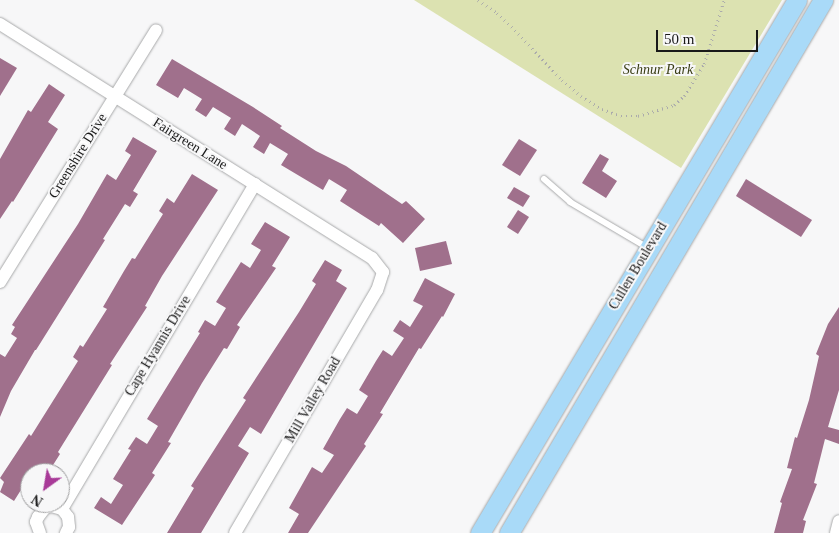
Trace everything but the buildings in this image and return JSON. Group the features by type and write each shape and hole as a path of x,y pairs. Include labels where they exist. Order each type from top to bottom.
{"main road":[{"name":"Cullen Boulevard","path":"480,533 797,0"},
{"name":"Cullen Boulevard","path":"509,533 591,397 823,0"},
{"path":"700,162 721,174"},
{"path":"568,383 591,397"}],"street":[{"name":"Fairgreen Lane","path":"0,24 372,258 378,266"},
{"name":"Greenshire Drive","path":"0,282 156,30"},
{"name":"Cape Hyannis Drive","path":"70,496 255,184"},
{"name":"Mill Valley Road","path":"235,533 377,290 383,272 378,266"},
{"path":"40,513 36,522 40,533"},
{"path":"64,513 70,522 66,533"},
{"path":"836,533 839,521"}],"lane":[{"path":"544,179 570,202 649,248"}],"path":[{"path":"478,0 497,13 516,30 562,80 582,96 602,109 621,116 638,116 674,105 684,96 704,64 724,0"}],"green space":[{"name":"Schnur Park","path":"414,0 782,0 681,168"}]}
